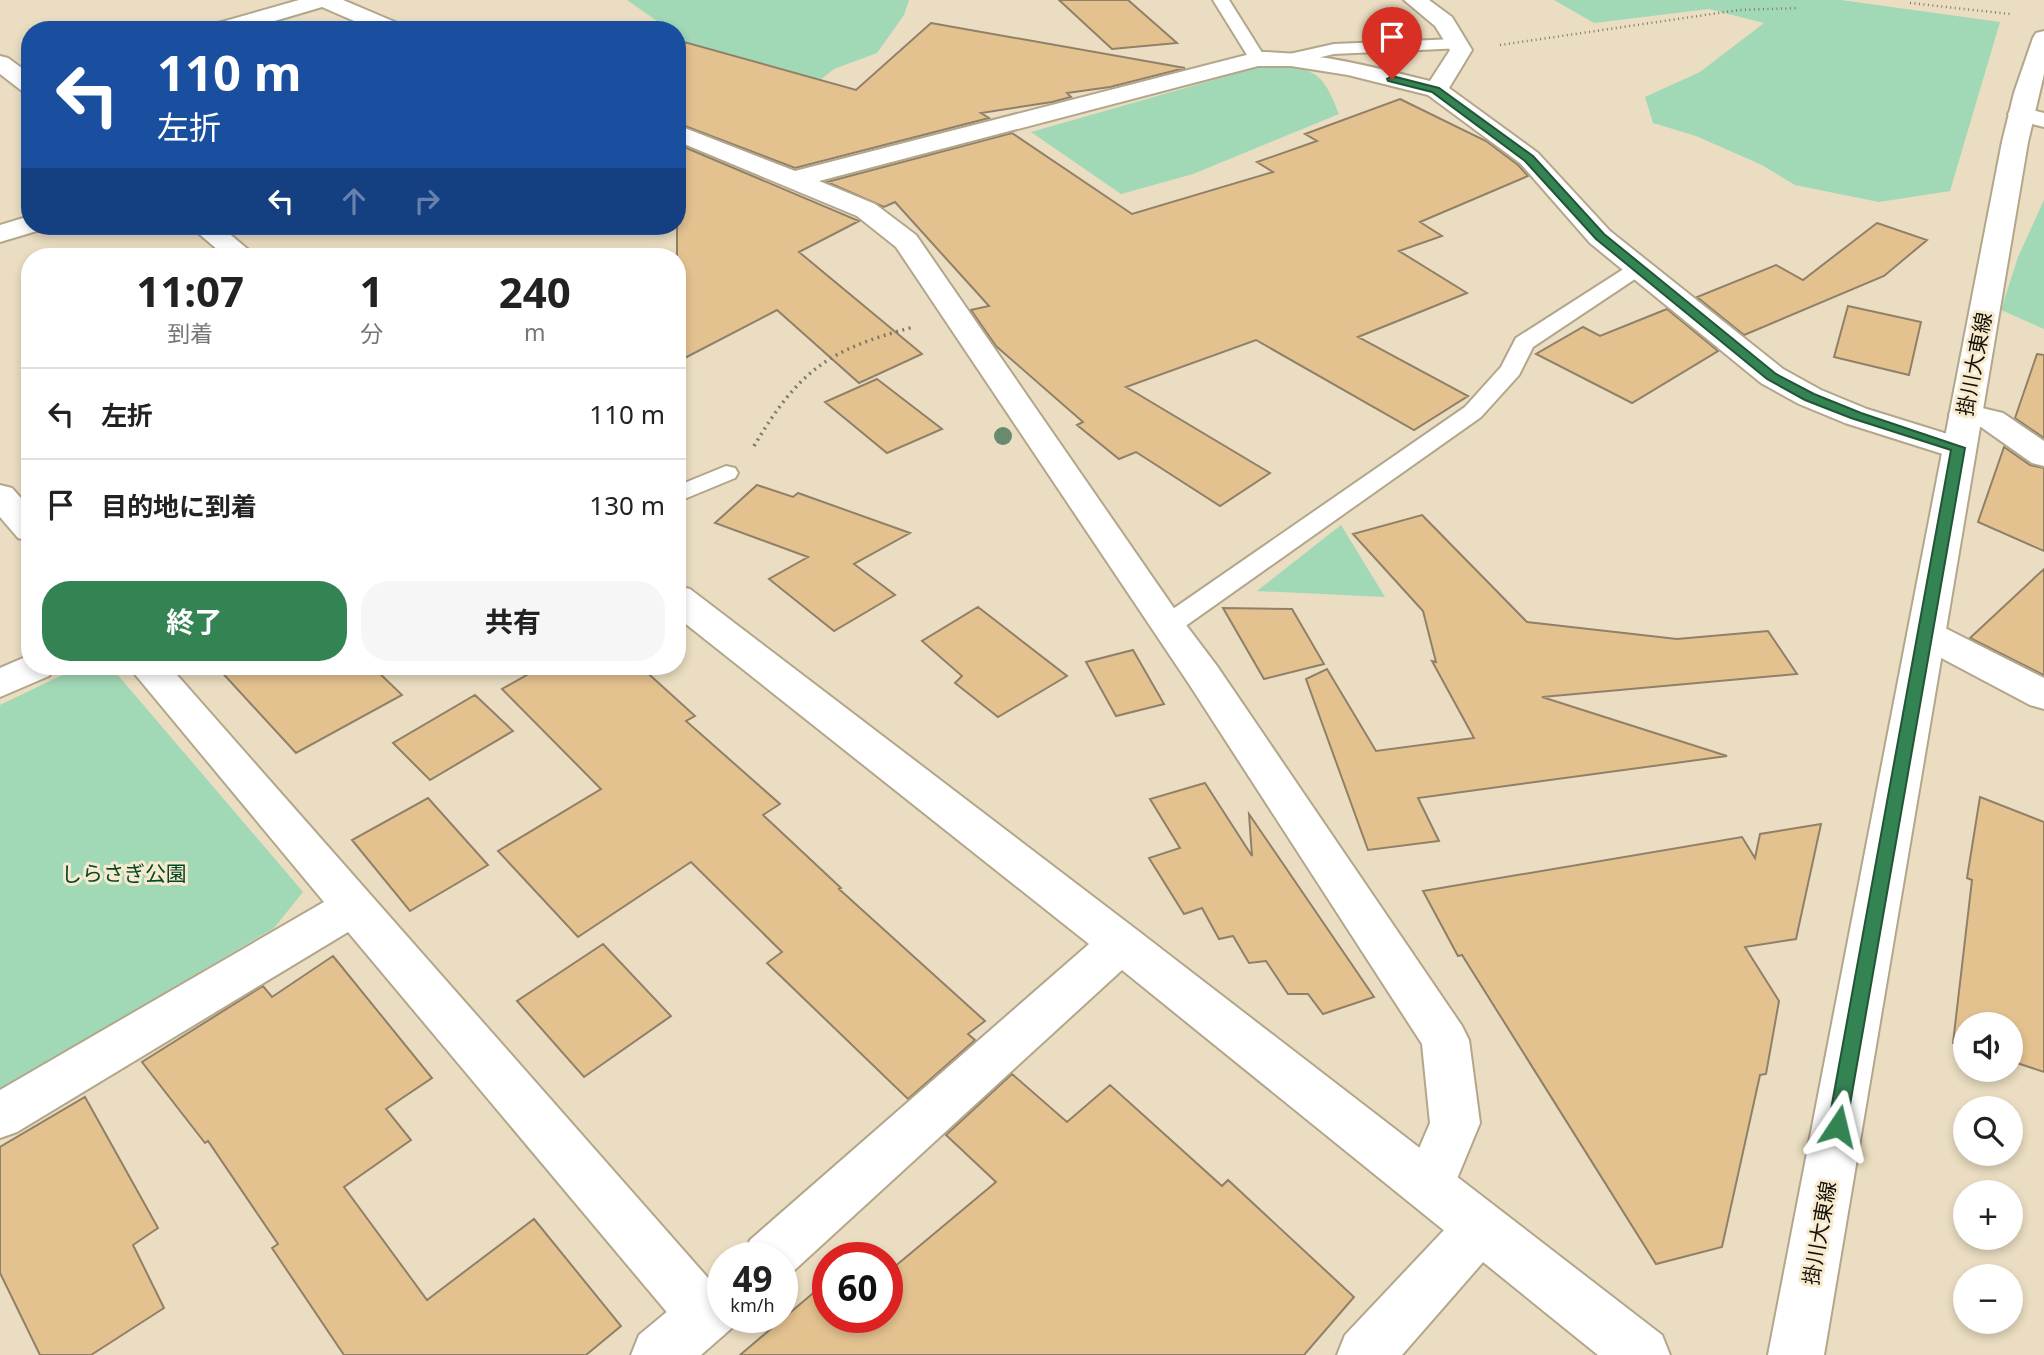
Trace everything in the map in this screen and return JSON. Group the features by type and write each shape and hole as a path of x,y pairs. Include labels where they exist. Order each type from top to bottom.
{"street":[{"path":"250,21 324,0 373,21"},
{"path":"1415,0 1444,22 1458,47 1436,90"},
{"name":"掛川大東線","path":"1796,1355 1961,431 2032,117 2044,38"},
{"path":"796,179 1258,59 1291,58 1348,68 1436,90 1529,158 1600,237 1772,376 1810,397 1856,416 1961,431 1992,420 2044,456"},
{"path":"0,63 21,79"},
{"path":"686,136 866,210 906,241 1211,687 1445,1040 1455,1123 1429,1186"},
{"path":"0,234 21,227"},
{"path":"215,235 231,248"},
{"path":"0,495 21,520"},
{"path":"686,605 1121,943 1642,1355"},
{"path":"1926,634 2044,695"},
{"path":"0,684 21,674"},
{"path":"155,675 353,906 707,1300"},
{"path":"0,1116 353,906"},
{"path":"787,1242 1121,943"},
{"path":"1365,1355 1480,1228"},
{"path":"659,1355 707,1314"}],"lane":[{"path":"1221,0 1258,59"},
{"path":"1291,58 1334,50 1458,47"},
{"path":"1167,626 1474,412 1511,370 1524,343 1637,269"},
{"path":"686,491 726,473"}],"path":[{"path":"1910,3 1974,8 2022,16"},
{"path":"1458,47 1740,10 1799,8"},
{"path":"726,473 746,458 775,408 821,361 842,349 880,335 958,317"}],"green space":[{"path":"627,0 909,0 904,15 877,53 834,69 809,89 686,58 686,21 657,21"},
{"path":"1554,0 1841,0 2000,22 1950,191 1879,202 1795,185 1762,165 1696,136 1653,123 1645,97 1700,72 1764,23 1709,9 1594,23"},
{"path":"1266,65 1295,68 1314,74 1327,88 1339,114 1193,174 1121,194 1031,132"},
{"path":"2044,200 2044,329 2001,310 2018,257"},
{"path":"1341,525 1385,597 1257,591"},
{"name":"しらさぎ公園","path":"62,675 118,675 303,892 274,928 0,1090 0,705"}],"building":[{"path":"1059,0 1128,0 1177,43 1112,49"},
{"path":"931,23 1185,68 1110,87 1067,93 1071,97 1052,102 981,113 989,118 795,168 686,126 686,43 856,90"},
{"path":"1400,99 1486,141 1528,176 1420,222 1442,236 1399,251 1467,293 1358,337 1468,396 1414,430 1256,340 1126,387 1270,473 1220,506 1136,452 1119,459 1077,425 1083,422 996,346 971,310 989,306 895,202 884,207 827,182 1012,133 1132,214 1273,172 1257,162 1317,141 1305,134"},
{"path":"686,148 859,221 799,252 922,354 859,383 777,310 686,357 686,248 677,248 677,235 686,235"},
{"path":"1877,223 1927,240 1884,276 1744,335 1697,297 1776,265 1803,280"},
{"path":"1848,306 1921,322 1909,375 1834,357"},
{"path":"1667,309 1718,351 1632,403 1536,354 1583,327 1600,336"},
{"path":"2037,354 2044,355 2044,438 2015,418"},
{"path":"877,379 942,429 887,453 825,402"},
{"path":"2004,447 2030,465 2044,468 2044,551 1978,522"},
{"path":"757,485 793,497 798,493 910,533 854,564 895,595 834,631 769,579 808,557 715,523"},
{"path":"1422,515 1527,622 1677,639 1768,631 1797,674 1542,697 1727,756 1418,798 1439,841 1368,850 1306,679 1327,669 1376,751 1474,738 1432,661 1436,662 1423,611 1353,534"},
{"path":"2044,569 2044,675 1970,638"},
{"path":"978,607 1067,676 998,717 955,683 962,676 922,641"},
{"path":"1223,608 1292,609 1324,664 1264,679"},
{"path":"1133,650 1164,704 1116,716 1086,662"},
{"path":"224,675 381,675 402,695 296,753"},
{"path":"527,675 650,675 695,716 686,721 780,804 763,815 841,888 839,889 985,1021 968,1034 975,1040 908,1099 767,963 782,952 691,862 578,937 498,851 601,789 502,689"},
{"path":"475,695 513,731 430,780 393,743"},
{"path":"1205,783 1252,856 1249,814 1374,997 1323,1014 1308,994 1288,994 1266,961 1249,963 1233,936 1219,939 1202,908 1184,914 1149,858 1180,848 1150,799"},
{"path":"1980,797 2044,822 2044,1072 2023,1065 2023,1012 1957,1012 1972,880 1967,878"},
{"path":"428,798 488,865 410,911 352,840"},
{"path":"1821,824 1796,939 1745,947 1779,1001 1766,1074 1760,1075 1722,1247 1656,1264 1462,955 1458,956 1423,891 1742,837 1755,858 1760,834"},
{"path":"603,944 671,1016 584,1077 517,1001"},
{"path":"333,956 432,1078 386,1109 411,1140 344,1187 427,1300 534,1219 621,1326 586,1355 344,1355 272,1248 278,1244 208,1141 205,1143 142,1062 263,986 272,997"},
{"path":"1012,1074 1067,1122 1110,1085 1222,1186 1228,1180 1354,1297 1304,1355 740,1355 766,1333 798,1333 798,1306 812,1294 812,1333 903,1333 903,1260 996,1182 946,1135"},
{"path":"85,1097 158,1228 133,1245 164,1308 91,1355 40,1355 0,1273 0,1147"}],"route":[{"path":"1392,79 1436,90 1529,158 1600,237 1772,376 1810,397 1856,416 1958,448 1838,1126"}]}
